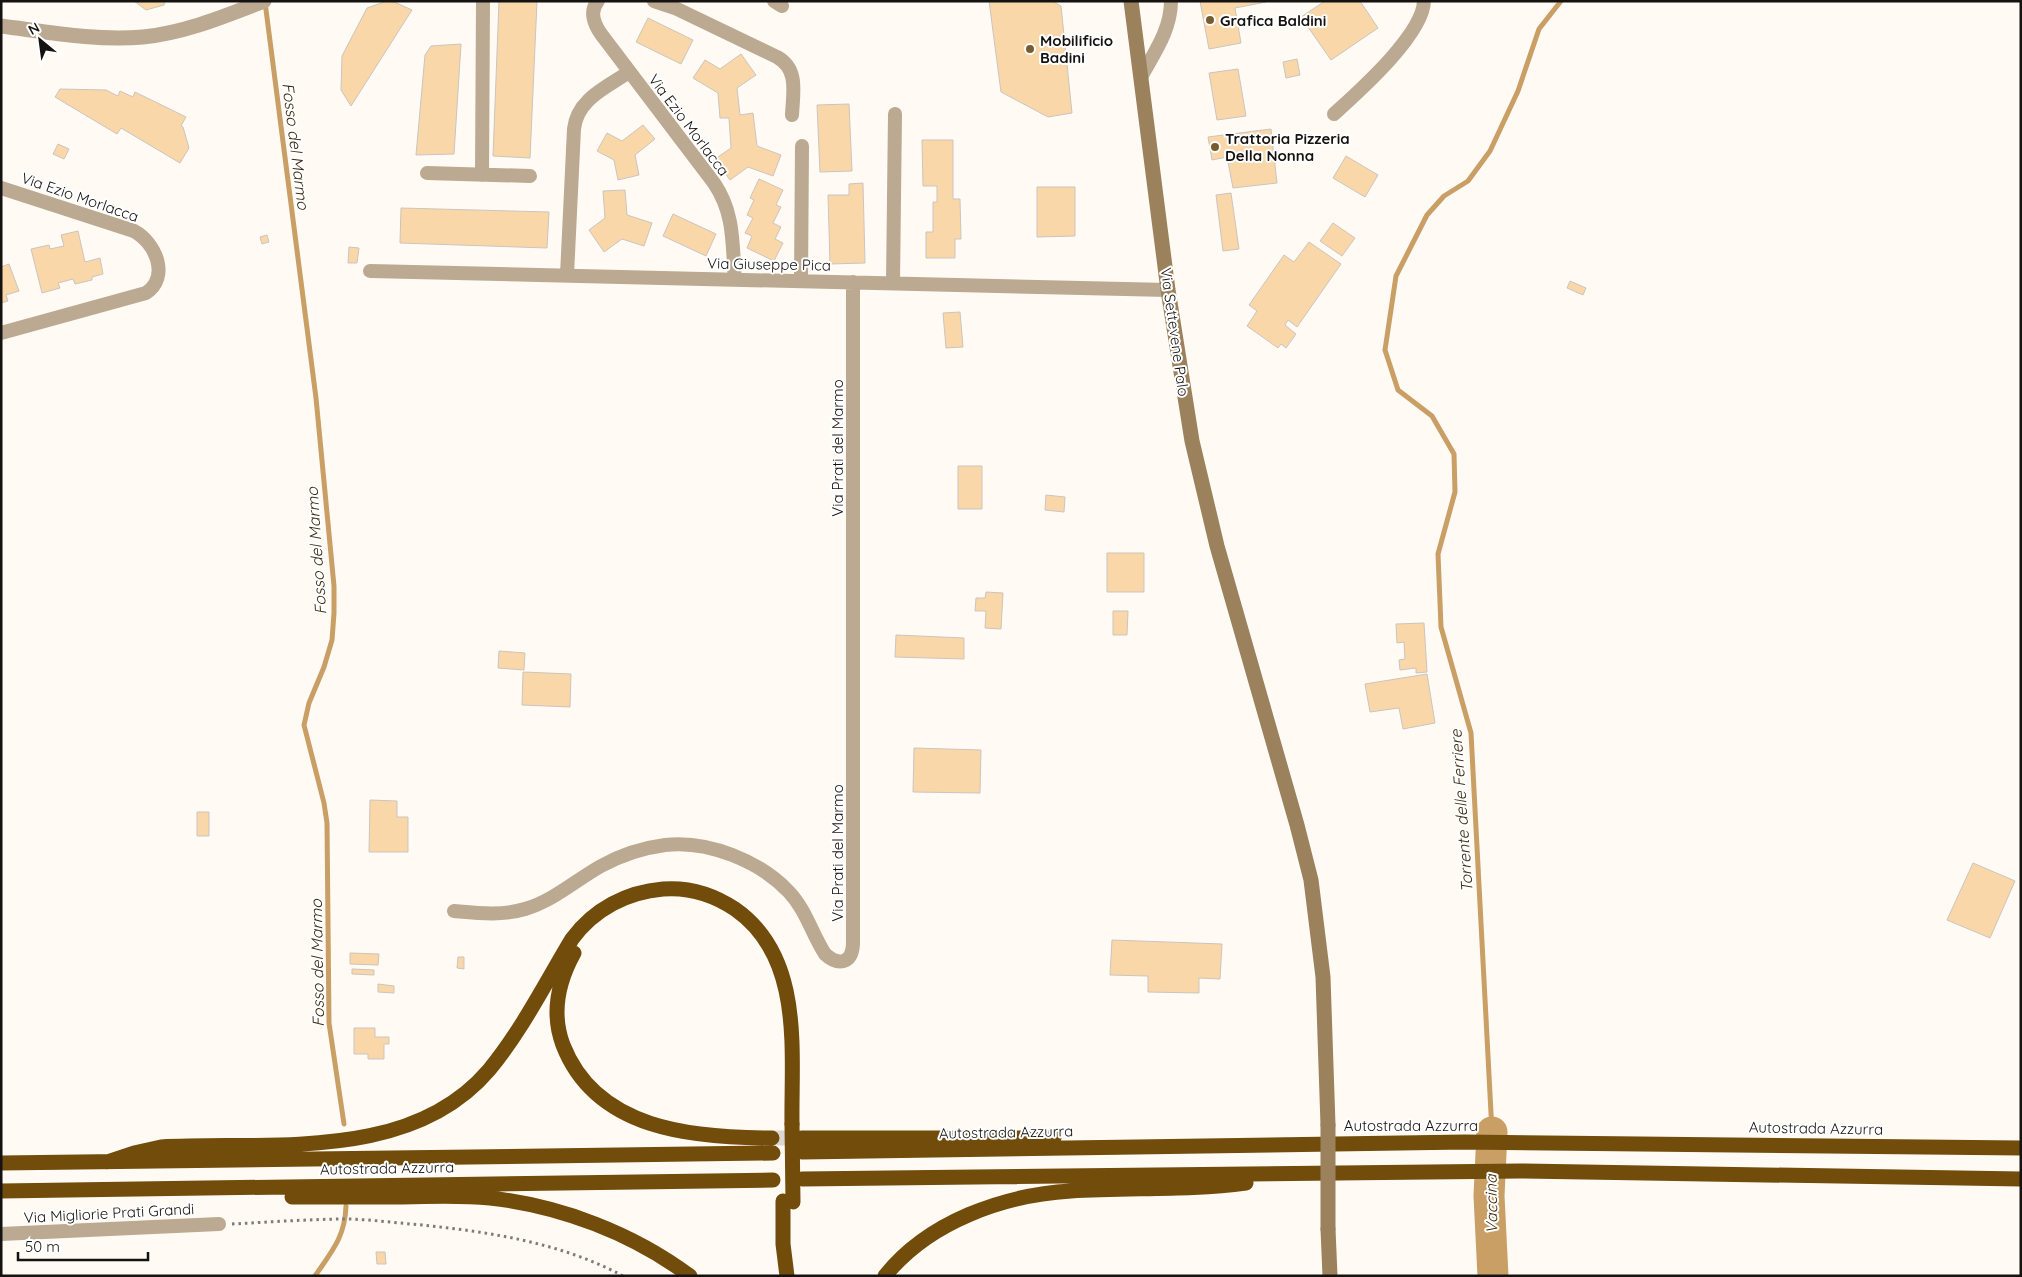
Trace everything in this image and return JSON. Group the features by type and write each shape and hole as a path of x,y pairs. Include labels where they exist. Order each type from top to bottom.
{"highway":[{"path":"107,1162 161,1147 330,1142 354,1139 397,1128 428,1117 470,1089 489,1070 514,1036 572,939 600,911 623,898 649,891 670,889 703,893 730,906 754,925 771,946 783,978 788,1006 792,1124 788,1202 783,1238 787,1276"},
{"name":"Autostrada Azzurra","path":"1,1163 356,1159 772,1146 663,1128 620,1111 589,1087 572,1064 564,1048 559,1029 557,1009 561,980 571,959 586,936 604,919 621,908 636,902 662,898 685,899 705,904 728,916 743,927 763,952 776,984 780,1005 781,1101 788,1202"},
{"name":"Autostrada Azzurra","path":"802,1145 1098,1138 1183,1146 1465,1142 2021,1148"},
{"path":"802,1179 1520,1171 2021,1179"},
{"path":"885,1276 909,1251 940,1229 972,1213 1016,1200 1070,1191 1222,1186 1290,1175"},
{"name":"Autostrada Azzurra","path":"361,1191 773,1180"},
{"path":"1,1191 103,1190 149,1197 361,1191 468,1197 526,1204 621,1234 664,1258 690,1276"},
{"path":"788,1202 796,1276"}],"main road":[{"name":"Via Settevene Palo","path":"1131,1 1168,290 1198,469 1248,658 1297,825 1311,880 1323,977 1328,1125 1330,1276"}],"street":[{"path":"1,26 92,37 133,38 180,30 264,1"},
{"path":"482,175 483,1"},
{"name":"Via Ezio Morlacca","path":"598,1 593,10 596,27 725,201 730,223 735,280"},
{"path":"654,1 675,8 782,60 789,67 793,79 792,115"},
{"path":"1141,77 1164,36 1171,14 1171,1"},
{"path":"1334,114 1374,77 1395,53 1420,17 1424,1"},
{"path":"567,275 574,129 577,115 590,98 629,72"},
{"path":"894,114 894,284"},
{"path":"802,146 802,281"},
{"path":"428,174 530,176"},
{"name":"Via Ezio Morlacca","path":"1,188 134,231 147,241 153,250 159,272 156,285 146,293 1,333"},
{"name":"Via Giuseppe Pica","path":"370,271 1168,290"},
{"name":"Via Prati del Marmo","path":"454,911 493,914 526,909 547,900 590,872 627,854 667,845 689,845 715,850 736,857 766,873 795,899 825,954 833,960 840,962 848,959 851,955 853,944 853,282"},
{"name":"Via Migliorie Prati Grandi","path":"1,1234 219,1224"}],"path":[{"path":"219,1224 353,1220 444,1228 508,1238 578,1255 623,1276"}],"building":[{"path":"134,1 165,1 164,5 146,10"},
{"path":"392,1 412,10 351,106 341,90 342,56 367,8"},
{"path":"499,1 537,1 530,158 493,156"},
{"name":"Mobilificio Badini","path":"989,1 1052,1 1061,6 1072,113 1048,117 1001,92"},
{"path":"1200,1 1266,2 1235,8 1241,43 1209,49"},
{"path":"1325,1 1360,1 1378,28 1331,60 1301,17"},
{"path":"648,18 693,40 681,64 636,42"},
{"path":"461,44 454,154 416,155 425,55 431,46"},
{"path":"741,54 756,75 737,88 740,115 753,113 757,146 781,155 773,176 748,167 730,180 715,159 731,148 729,118 720,118 718,93 693,78 705,60 720,69"},
{"path":"1297,59 1300,75 1286,78 1283,62"},
{"path":"1238,69 1246,116 1217,120 1209,73"},
{"path":"60,89 106,90 118,96 120,91 133,97 135,92 186,117 181,126 183,127 189,148 180,163 121,128 117,134 55,97"},
{"path":"849,104 852,171 820,172 817,105"},
{"path":"643,125 655,139 635,155 639,175 618,180 614,160 597,151 607,133 622,141"},
{"path":"1271,129 1277,183 1233,188 1227,157 1212,160 1208,137"},
{"path":"922,140 953,140 953,199 960,199 961,239 955,239 955,258 926,258 926,232 933,232 933,202 937,202 937,186 923,186"},
{"path":"58,144 69,149 64,159 53,154"},
{"path":"1346,156 1378,175 1365,197 1333,178"},
{"path":"759,179 783,190 776,205 781,207 773,223 781,227 775,239 783,243 774,261 747,248 752,236 745,233 753,218 747,215 754,200 750,198"},
{"path":"863,183 865,263 830,264 828,195 849,195 849,184"},
{"path":"1037,187 1075,187 1075,236 1037,237"},
{"path":"625,190 627,215 652,223 644,246 622,239 604,252 589,230 605,218 603,191"},
{"path":"1231,193 1239,249 1223,251 1216,195"},
{"path":"401,208 549,212 547,248 400,243"},
{"path":"673,214 716,234 706,256 663,236"},
{"path":"1333,223 1355,238 1342,256 1320,241"},
{"path":"78,231 85,262 100,258 103,274 92,277 92,280 75,284 73,279 58,283 60,288 42,293 31,249 49,245 50,249 64,246 61,235"},
{"path":"267,235 269,242 262,244 260,237"},
{"path":"1309,242 1341,264 1297,327 1288,320 1285,325 1296,334 1286,348 1281,344 1278,348 1247,326 1257,311 1249,305 1284,255 1294,262"},
{"path":"349,247 359,248 357,263 348,263"},
{"path":"9,264 19,291 6,295 8,301 1,303 1,267"},
{"path":"1570,281 1586,288 1583,295 1567,288"},
{"path":"960,312 963,347 946,348 943,313"},
{"path":"958,466 982,466 982,509 958,509"},
{"path":"1046,495 1065,497 1064,512 1045,510"},
{"path":"1107,553 1144,553 1144,592 1107,592"},
{"path":"986,592 1003,593 1001,629 985,628 986,611 975,611 976,598 985,598"},
{"path":"1113,611 1128,611 1127,635 1113,635"},
{"path":"1424,623 1427,672 1416,673 1416,668 1400,670 1399,660 1405,659 1404,642 1397,643 1396,624"},
{"path":"896,635 964,638 964,659 895,657"},
{"path":"499,651 525,653 524,670 498,668"},
{"path":"523,672 571,674 570,707 522,705"},
{"path":"1427,674 1435,723 1403,729 1399,708 1370,712 1365,684"},
{"path":"914,748 981,750 980,793 913,792"},
{"path":"370,800 397,801 397,817 408,817 408,852 369,852"},
{"path":"197,812 209,812 209,836 197,836"},
{"path":"1973,863 2015,881 1990,938 1947,920"},
{"path":"1112,940 1222,944 1220,979 1199,978 1199,993 1148,992 1148,976 1110,975"},
{"path":"350,953 379,954 378,965 350,964"},
{"path":"458,957 464,957 464,969 457,968"},
{"path":"352,969 374,970 374,975 352,974"},
{"path":"378,984 394,986 394,993 378,992"},
{"path":"354,1028 375,1028 375,1037 389,1037 389,1044 384,1044 384,1059 368,1059 368,1054 354,1054"},
{"path":"376,1252 385,1252 386,1264 377,1264"}],"waterway":[{"name":"Torrente delle Ferriere","path":"1492,1132 1471,733 1441,627 1438,554 1455,492 1454,454 1432,416 1398,390 1385,350 1396,276 1427,215 1444,196 1468,181 1490,151 1518,91 1539,29 1561,1"},
{"name":"Fosso del Marmo","path":"265,2 316,398 334,586 332,640 324,667 309,703 304,725 324,803 327,823 329,1023 344,1124"},
{"name":"Vaccina","path":"1492,1132 1489,1196 1493,1276"},
{"name":"Fosso del Marmo","path":"315,1276 337,1243 343,1226 346,1206"}],"tunnel":[{"path":"772,1138 802,1138"}],"place":[{"name":"Grafica Baldini","path":"1210,20"},
{"name":"Mobilificio Badini","path":"1030,49"},
{"name":"Trattoria Pizzeria Della Nonna","path":"1215,147"}]}
